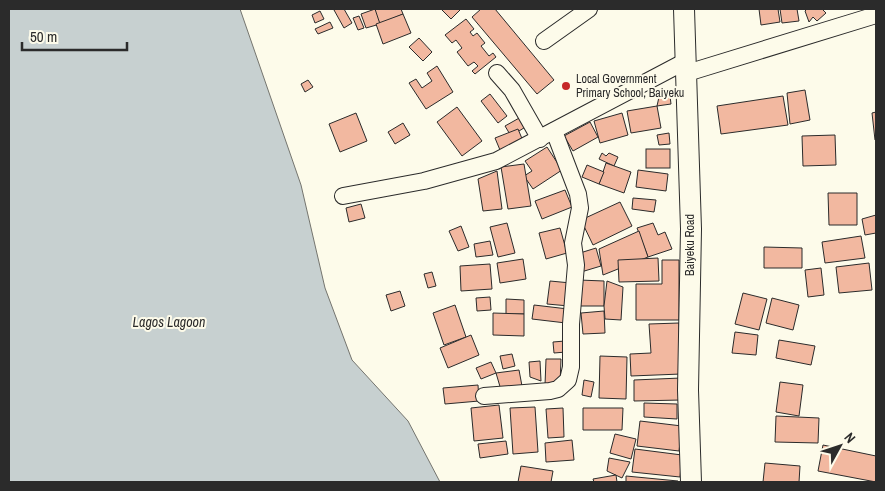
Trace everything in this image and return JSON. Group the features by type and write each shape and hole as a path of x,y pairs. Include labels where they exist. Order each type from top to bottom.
{"main road":[{"name":"Baiyeku Road","path":"684,9 691,229 688,390 691,482"}],"street":[{"path":"544,41 589,9"},
{"path":"343,196 456,173 496,161 687,67 876,14"},
{"path":"484,396 550,391 558,388 568,380 571,367 571,324 576,277 573,243 580,208 578,194 547,135 497,73"}],"water":[{"name":"Lagos Lagoon","path":"9,9 240,9 301,185 325,288 352,360 408,421 440,482 9,482"}],"building":[{"path":"344,9 352,23 344,28 334,10"},
{"path":"373,9 401,9 403,14 380,24"},
{"path":"375,9 380,24 366,28 361,14"},
{"path":"441,9 461,9 451,19"},
{"path":"481,9 495,9 554,80 537,94 472,17"},
{"path":"759,9 778,9 780,22 761,25"},
{"path":"780,9 797,9 799,21 782,23"},
{"path":"807,9 822,9 826,13 817,21 813,17 809,22 805,11"},
{"path":"320,11 324,19 315,23 312,15"},
{"path":"403,14 411,33 383,44 376,24"},
{"path":"359,16 364,28 358,30 353,18"},
{"path":"466,19 474,29 470,32 473,36 477,33 485,43 481,46 489,56 493,53 496,57 475,74 472,71 478,66 474,62 468,66 457,52 462,48 456,40 452,43 445,35"},
{"path":"330,22 333,28 318,34 315,29"},
{"path":"419,38 432,52 423,61 409,47"},
{"path":"437,66 453,92 426,109 409,83 416,79 422,88 432,81 427,73"},
{"path":"308,80 313,87 305,92 301,84"},
{"path":"805,90 810,120 790,124 787,93"},
{"path":"490,94 507,116 498,123 481,101"},
{"path":"670,96 671,104 657,106 659,97"},
{"path":"783,96 788,125 721,134 717,106"},
{"path":"657,106 661,128 631,133 627,111"},
{"path":"457,107 482,141 462,156 437,122"},
{"path":"876,112 876,139 875,140 872,113"},
{"path":"356,113 367,141 340,152 329,124"},
{"path":"622,113 628,135 600,143 594,121"},
{"path":"521,117 527,126 511,136 505,126"},
{"path":"590,122 598,137 573,151 564,136"},
{"path":"403,123 410,135 395,144 388,132"},
{"path":"518,129 523,141 500,150 495,138"},
{"path":"669,133 670,144 659,145 657,135"},
{"path":"835,135 836,165 803,166 802,136"},
{"path":"547,147 562,170 533,189 524,176 532,171 525,161"},
{"path":"646,149 670,149 670,168 646,168"},
{"path":"602,153 606,156 609,153 618,157 614,166 599,159"},
{"path":"606,163 631,172 624,193 599,184"},
{"path":"524,164 531,206 508,209 501,167"},
{"path":"587,165 604,172 599,184 582,177"},
{"path":"638,170 668,174 666,191 636,187"},
{"path":"497,171 502,209 483,211 478,179"},
{"path":"565,190 572,207 542,219 535,201"},
{"path":"828,193 857,193 857,225 829,225"},
{"path":"633,198 656,200 654,212 632,209"},
{"path":"620,202 632,226 593,245 581,220"},
{"path":"361,204 365,218 349,222 346,208"},
{"path":"876,215 876,233 865,235 862,219"},
{"path":"507,223 515,253 498,257 490,227"},
{"path":"653,223 658,235 665,232 672,249 648,257 637,228"},
{"path":"461,226 469,247 458,251 449,231"},
{"path":"560,228 567,253 546,259 539,233"},
{"path":"639,231 648,257 603,275 599,249"},
{"path":"861,236 865,258 825,263 822,242"},
{"path":"490,241 493,255 476,257 474,244"},
{"path":"764,247 802,248 802,268 764,268"},
{"path":"596,248 601,266 581,272 580,253"},
{"path":"658,258 659,281 619,282 618,260"},
{"path":"523,259 526,279 500,283 497,263"},
{"path":"662,260 679,260 679,320 636,320 636,284 662,284"},
{"path":"869,263 872,290 839,293 836,267"},
{"path":"490,264 492,289 461,291 460,266"},
{"path":"821,268 824,295 808,297 805,270"},
{"path":"432,272 436,286 428,288 424,274"},
{"path":"579,280 604,281 604,306 579,306"},
{"path":"550,281 571,283 569,306 547,304"},
{"path":"607,281 623,287 621,320 605,319 604,306"},
{"path":"400,291 405,306 391,311 386,295"},
{"path":"743,293 767,299 759,330 735,324"},
{"path":"490,297 491,310 477,311 476,298"},
{"path":"772,298 799,305 793,330 766,323"},
{"path":"506,299 524,300 524,314 506,314"},
{"path":"455,305 466,337 444,345 433,313"},
{"path":"534,305 568,309 566,323 532,319"},
{"path":"604,311 605,333 583,334 581,313"},
{"path":"493,313 524,314 524,336 493,335"},
{"path":"679,323 681,374 631,376 630,354 651,353 649,324"},
{"path":"735,332 758,335 756,355 732,353"},
{"path":"471,335 479,355 448,368 440,348"},
{"path":"779,340 815,346 811,365 776,358"},
{"path":"565,341 566,352 554,353 553,342"},
{"path":"512,354 515,366 503,369 500,356"},
{"path":"600,356 627,357 626,399 599,398"},
{"path":"546,359 561,359 560,385 545,385"},
{"path":"540,361 541,381 530,377 529,362"},
{"path":"491,362 496,373 481,379 476,368"},
{"path":"519,370 522,386 501,390 496,373"},
{"path":"681,378 681,400 634,401 634,380"},
{"path":"584,380 594,382 591,397 582,395"},
{"path":"780,382 803,385 799,416 776,412"},
{"path":"478,385 479,401 445,404 443,388"},
{"path":"644,403 677,404 677,419 644,417"},
{"path":"499,405 503,438 474,441 471,408"},
{"path":"535,407 538,452 513,454 510,408"},
{"path":"563,408 564,437 548,438 546,409"},
{"path":"583,408 623,408 622,430 583,430"},
{"path":"776,416 819,418 818,443 775,442"},
{"path":"640,421 682,426 679,451 637,446"},
{"path":"615,434 636,439 631,459 610,453"},
{"path":"572,440 574,460 546,462 545,443"},
{"path":"506,441 508,454 480,458 478,444"},
{"path":"823,445 876,456 876,482 818,471"},
{"path":"635,449 682,455 680,477 632,472"},
{"path":"609,458 630,462 622,478 607,471"},
{"path":"765,463 800,466 799,482 763,482"},
{"path":"521,466 553,471 551,482 518,482"},
{"path":"616,475 617,482 594,482 593,479"},
{"path":"626,476 678,481 678,482 626,482"}],"place":[{"name":"Local Government Primary School, Baiyeku","path":"566,86"}]}
